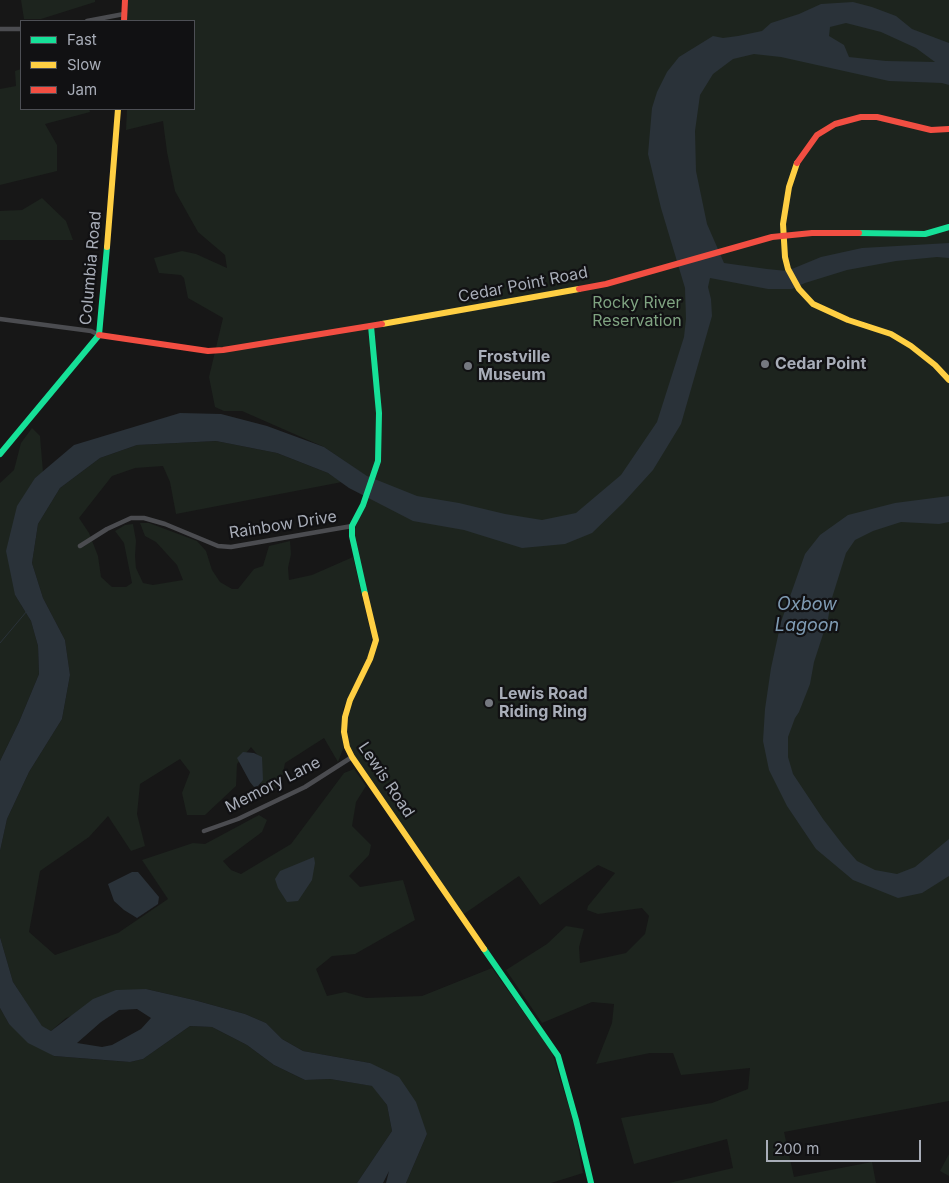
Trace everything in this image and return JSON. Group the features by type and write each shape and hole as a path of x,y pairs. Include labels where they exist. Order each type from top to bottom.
{"street":[{"path":"124,20 125,0"},
{"path":"91,20 124,14"},
{"path":"0,29 20,29"},
{"name":"Columbia Road","path":"0,454 99,336 118,110"},
{"path":"949,129 931,130 877,117 861,117 848,120 818,135 808,146 795,168 785,205 783,236 788,268 799,289 813,304 898,338 935,365 949,380"},
{"name":"Cedar Point Road","path":"99,336 208,351 223,350 606,284 764,239 812,233 925,234 949,227"},
{"path":"0,319 91,331 99,336"},
{"path":"352,526 363,505 378,461 379,413 371,326"},
{"name":"Rainbow Drive","path":"80,546 107,529 131,518 144,518 165,524 218,546 231,548 352,526"},
{"name":"Lewis Road","path":"352,526 352,536 376,640 370,659 350,700 345,716 344,732 347,747 352,757 558,1056 591,1183"},
{"name":"Memory Lane","path":"204,831 238,819 305,787 352,757"}],"green space":[{"path":"21,0 95,0 95,2 41,19 24,19"},
{"name":"Rocky River Reservation","path":"126,0 949,0 949,1101 784,1132 794,1177 872,1162 876,1183 669,1183 733,1168 727,1139 634,1164 621,1118 712,1103 748,1089 750,1068 681,1075 673,1053 650,1053 596,1064 612,1023 614,1004 592,1002 542,1023 506,970 547,944 566,926 584,929 579,947 580,963 626,953 645,934 649,916 642,908 598,914 587,910 588,906 615,873 598,865 540,905 519,876 461,916 347,750 345,710 379,642 352,538 372,480 324,447 242,411 224,411 215,407 209,377 223,318 188,298 184,278 181,275 159,273 154,258 182,251 196,254 227,268 225,255 198,232 175,191 163,121 126,130 127,110 195,110 195,20 125,20"},
{"path":"20,69 20,110 89,110 90,112 45,124 57,145 57,171 0,185 0,89 16,86 15,71"},
{"path":"42,198 66,221 73,240 0,240 0,211 22,210"},
{"path":"32,428 40,436 43,472 35,478 15,595 31,621 38,646 39,674 0,761 0,483 14,470 21,443"},
{"path":"216,441 277,453 328,473 342,482 176,514 170,482 163,466 135,468 112,476 79,518 89,533 98,556 101,577 112,587 126,587 132,583 124,543 115,531 125,525 133,524 136,541 136,568 143,583 153,585 183,580 177,565 156,542 145,536 140,523 149,523 197,541 206,551 212,570 220,582 232,589 238,589 254,569 263,566 269,546 290,541 289,580 312,575 353,557 372,638 368,659 343,709 343,749 338,762 324,738 285,763 282,778 274,791 261,795 260,758 251,747 237,764 236,786 205,815 187,815 182,793 190,772 180,759 140,784 137,814 145,846 131,851 108,816 89,837 40,871 29,932 55,955 118,933 168,899 142,860 193,843 205,844 259,815 267,820 262,832 223,861 231,870 241,874 291,844 344,773 354,769 366,786 356,802 352,826 371,845 369,855 349,876 360,887 403,880 415,920 355,954 332,956 316,969 327,996 345,992 366,998 422,996 492,968 552,1052 574,1124 583,1173 551,1183 406,1183 427,1134 370,1063 303,1051 282,1039 266,1023 245,1014 146,989 66,1018 51,1031 42,1027 13,982 0,937 0,851 7,819 29,772 62,719 70,675 65,640 43,598 32,563 38,524 60,488 100,458 137,445"},
{"path":"0,1008 9,1024 54,1056 130,1062 143,1059 190,1026 212,1027 247,1045 274,1065 305,1080 330,1079 373,1086 387,1105 392,1131 357,1183 0,1183"},
{"path":"949,1154 949,1176 940,1171"}],"water":[{"path":"853,2 872,7 896,16 912,29 949,43 949,85 942,83 889,81 781,57 754,54 733,59 713,74 700,95 695,131 696,171 707,224 724,263 787,271 821,257 862,248 949,243 949,258 937,257 896,261 847,270 792,289 768,289 710,278 708,287 712,316 681,424 653,470 623,503 592,533 565,544 522,548 464,530 413,521 349,488 328,473 277,453 216,441 137,445 100,458 60,488 38,524 32,563 43,598 65,640 70,675 62,719 29,772 7,819 0,851 0,761 39,674 38,646 31,621 15,595 6,551 17,506 35,478 74,445 180,413 221,414 267,426 324,447 367,476 417,496 542,520 576,513 621,475 657,422 684,337 686,319 685,288 661,208 648,154 652,108 657,92 667,72 679,57 713,36 723,38 762,31 771,23 799,14 821,4","holes":["846,23 881,32 916,48 935,62 886,61 849,57 844,45 829,36 830,27"]},
{"name":"Oxbow Lagoon","path":"949,496 949,522 939,524 901,522 873,531 855,540 846,553 814,662 810,684 788,737 788,757 793,774 823,819 857,861 875,870 897,874 915,867 949,839 949,876 922,893 898,898 853,880 816,849 787,806 769,770 763,741 765,709 771,668 781,622 805,554 820,535 848,515 895,503"},
{"path":"243,752 254,753 262,757 263,780 258,786 254,787 250,782 237,758"},
{"path":"314,857 315,863 312,880 298,901 287,902 278,888 275,879 280,871"},
{"path":"132,872 138,872 159,897 158,904 137,918 114,901 108,884"},
{"path":"0,937 13,982 42,1026 51,1031 93,999 116,990 146,989 194,1000 245,1014 266,1023 282,1039 303,1051 370,1063 399,1077 416,1102 427,1134 406,1183 386,1183 389,1171 383,1183 357,1183 392,1131 387,1105 372,1086 330,1079 305,1080 274,1065 247,1045 212,1027 190,1026 143,1059 130,1062 54,1056 28,1043 9,1024 0,1008","holes":["137,1009 151,1018 141,1029 112,1045 102,1047 77,1043 101,1022 119,1010"]}],"waterway":[{"path":"0,643 27,611"}],"traffic: fast":[{"path":"859,233 925,234 949,227"},
{"path":"0,454 99,335 107,247"},
{"path":"365,594 352,536 352,526 363,505 378,461 379,413 371,326"},
{"path":"484,949 558,1056 591,1183"}],"traffic: slow":[{"path":"107,247 118,110"},
{"path":"797,163 789,187 783,224 785,257 788,269 799,289 813,304 848,320 891,334 911,346 935,365 949,380"},
{"path":"382,324 579,289"},
{"path":"365,594 376,640 370,659 350,700 345,717 344,732 347,747 484,949"}],"traffic: jam":[{"path":"124,20 125,0"},
{"path":"797,163 817,135 835,124 861,117 877,117 931,130 949,129"},
{"path":"579,289 606,284 772,237 812,233 859,233"},
{"path":"99,335 208,351 382,324"}],"place":[{"name":"Cedar Point","path":"765,364"},
{"name":"Frostville Museum","path":"468,366"},
{"name":"Lewis Road Riding Ring","path":"489,703"}]}
